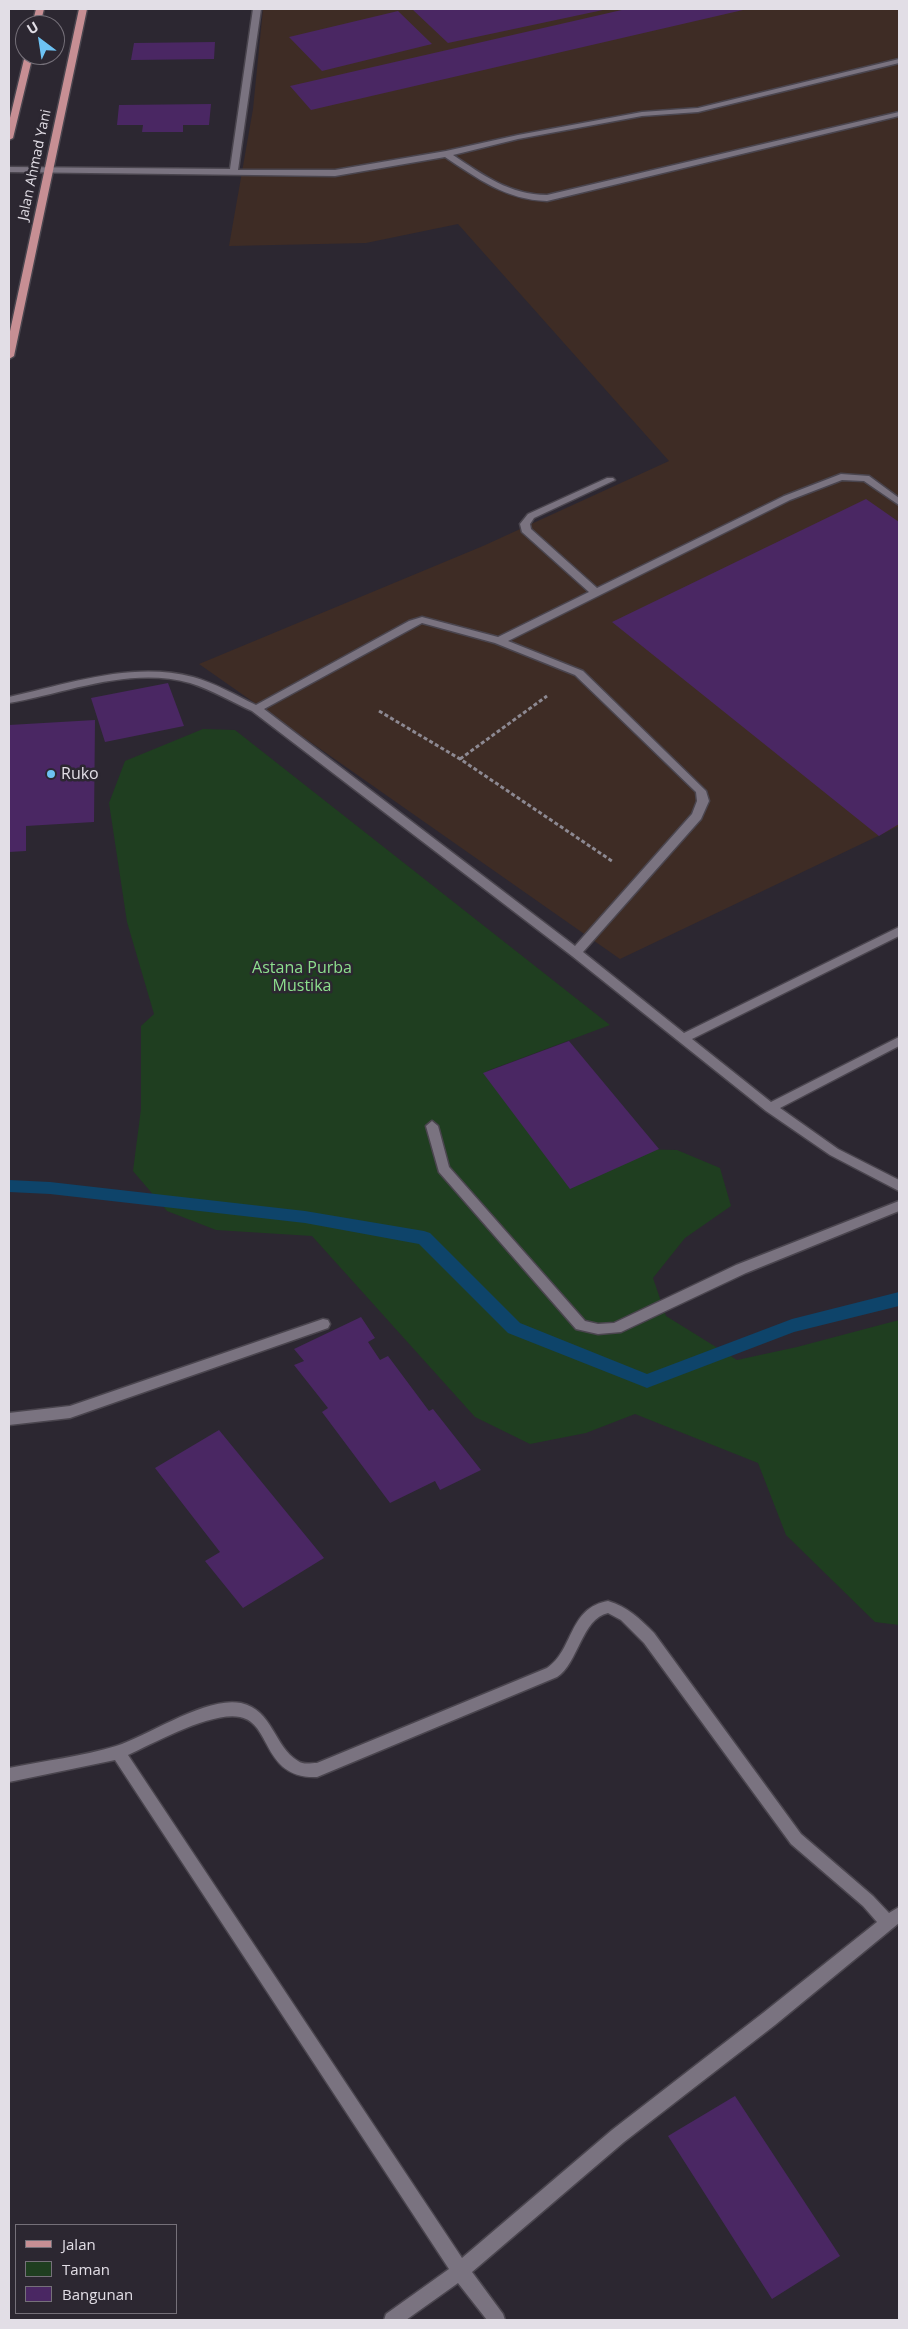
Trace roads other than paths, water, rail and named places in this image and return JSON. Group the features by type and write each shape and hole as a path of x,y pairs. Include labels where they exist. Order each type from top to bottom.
{"main road":[{"name":"Jalan Ahmad Yani","path":"9,356 47,170 83,9"},
{"name":"Jalan Ahmad Yani","path":"9,138 27,65"}],"street":[{"path":"234,171 257,9"},
{"path":"9,170 335,173 446,154 518,137 642,114 698,110 899,61"},
{"path":"446,154 493,186 526,197 540,198 568,194 899,114"},
{"path":"499,641 787,498 841,477 866,478 899,502"},
{"path":"595,592 526,530 525,524 531,516 610,480"},
{"path":"256,709 413,623 422,620 499,641 579,673 701,791 703,801 697,816 576,953"},
{"path":"9,700 109,678 143,675 182,678 209,686 256,709 576,953 770,1108 834,1152 899,1186"},
{"path":"684,1038 899,931"},
{"path":"770,1108 899,1041"},
{"path":"432,1126 443,1169 580,1325 598,1329 616,1328 741,1269 899,1206"},
{"path":"9,1419 70,1412 323,1324"},
{"path":"9,1775 118,1752 212,1713 242,1710 256,1718 265,1728 288,1764 302,1770 318,1770 533,1682 556,1669 568,1652 587,1616 601,1608 614,1607 627,1615 648,1638 796,1839 868,1901 893,1919 769,2019 618,2136 460,2271 392,2320"},
{"path":"118,1752 460,2271 497,2320"}],"waterway":[{"path":"9,1186 50,1188 305,1217 424,1238 514,1328 647,1381 792,1326 899,1299"}],"place":[{"name":"Ruko","path":"51,774"}],"park label":[{"name":"Astana Purba Mustika","path":"302,977"}]}
